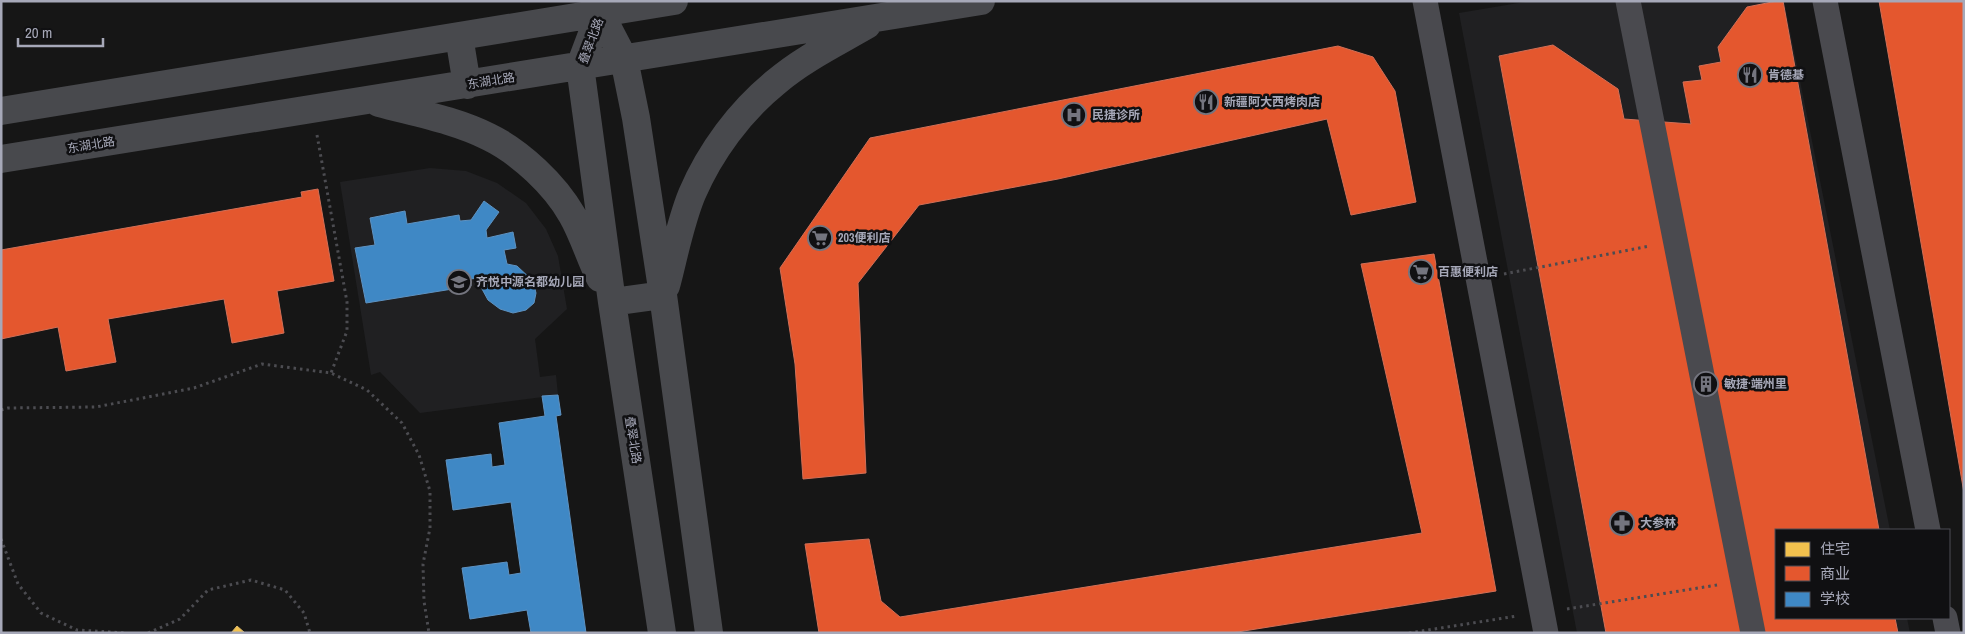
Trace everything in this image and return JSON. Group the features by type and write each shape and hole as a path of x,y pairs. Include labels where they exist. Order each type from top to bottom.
{"main road":[{"path":"1,111 459,36 599,7 674,1"},
{"name":"东湖北路","path":"1,159 981,1"},
{"name":"叠翠北路","path":"599,7 624,59 636,118 663,295 709,633"},
{"name":"叠翠北路","path":"599,7 580,66 612,302 662,633"},
{"path":"369,101 446,121 490,137 517,155 549,183 572,215 612,302 663,295 692,194 713,155 740,116 776,81 813,56 882,16"},
{"path":"459,36 467,85"}],"street":[{"path":"1425,1 1544,622"},
{"path":"1628,1 1753,633"},
{"path":"1826,1 1928,529"},
{"path":"1945,619 1948,633"}],"path":[{"path":"312,110 347,302 347,331 331,373"},
{"path":"1479,279 1675,241"},
{"path":"1,410 8,408 96,408 194,388 262,364 331,373 367,390 402,423 419,455 430,490 430,528 423,564 424,601 429,633"},
{"path":"1,540 18,584 41,614 76,630 127,633"},
{"path":"148,633 180,619 208,590 251,580 285,590 304,613 310,633"},
{"path":"1409,633 1544,622 1742,581"}],"shaded area":[{"name":"敏捷·端州里","path":"1531,1 1784,1 1890,529 1775,529 1775,619 1907,619 1910,633 1577,633 1459,13"},
{"name":"齐悦中源名都幼儿园","path":"430,168 466,171 497,183 526,203 546,229 558,256 567,309 535,339 540,377 556,375 558,395 420,413 380,372 371,375 340,182"}],"building: 住宅":[{"path":"237,626 245,633 231,633"}],"building: 商业":[{"name":"敏捷·端州里","path":"1783,1 1879,529 1775,529 1775,619 1895,619 1898,633 1606,633 1499,56 1553,45 1618,89 1624,119 1691,124 1683,82 1702,80 1699,66 1721,62 1718,47 1747,7"},
{"path":"1879,1 1964,1 1964,493 1925,266"},
{"path":"1338,46 1373,57 1395,91 1416,202 1351,215 1327,119 1058,179 919,205 858,283 866,473 803,479 795,364 780,268 870,138"},
{"path":"318,189 334,281 277,291 284,333 232,343 224,299 108,319 116,362 66,371 58,327 1,339 1,250 302,197 301,192"},
{"path":"1434,254 1496,591 1231,633 819,633 805,544 869,539 881,601 900,617 1422,533 1361,264"}],"building: 学校":[{"path":"484,201 499,212 486,230 487,238 513,232 516,248 504,250 507,264 517,266 533,281 536,293 534,303 526,310 513,313 500,309 488,300 479,278 470,279 471,286 366,303 355,248 375,245 370,218 405,211 407,224 459,215 460,221 471,220"},
{"path":"558,395 561,415 556,416 586,633 531,633 527,610 470,619 462,568 507,562 509,575 521,573 511,502 453,510 446,460 491,454 492,467 505,465 499,423 545,416 542,396"}],"place":[{"name":"肯德基","path":"1750,75"},
{"name":"新疆阿大西烤肉店","path":"1206,102"},
{"name":"民捷诊所","path":"1074,115"},
{"name":"203便利店","path":"820,238"},
{"name":"百惠便利店","path":"1421,272"},
{"name":"齐悦中源名都幼儿园","path":"459,282"},
{"name":"敏捷·端州里","path":"1706,384"},
{"name":"大参林","path":"1622,523"}]}
